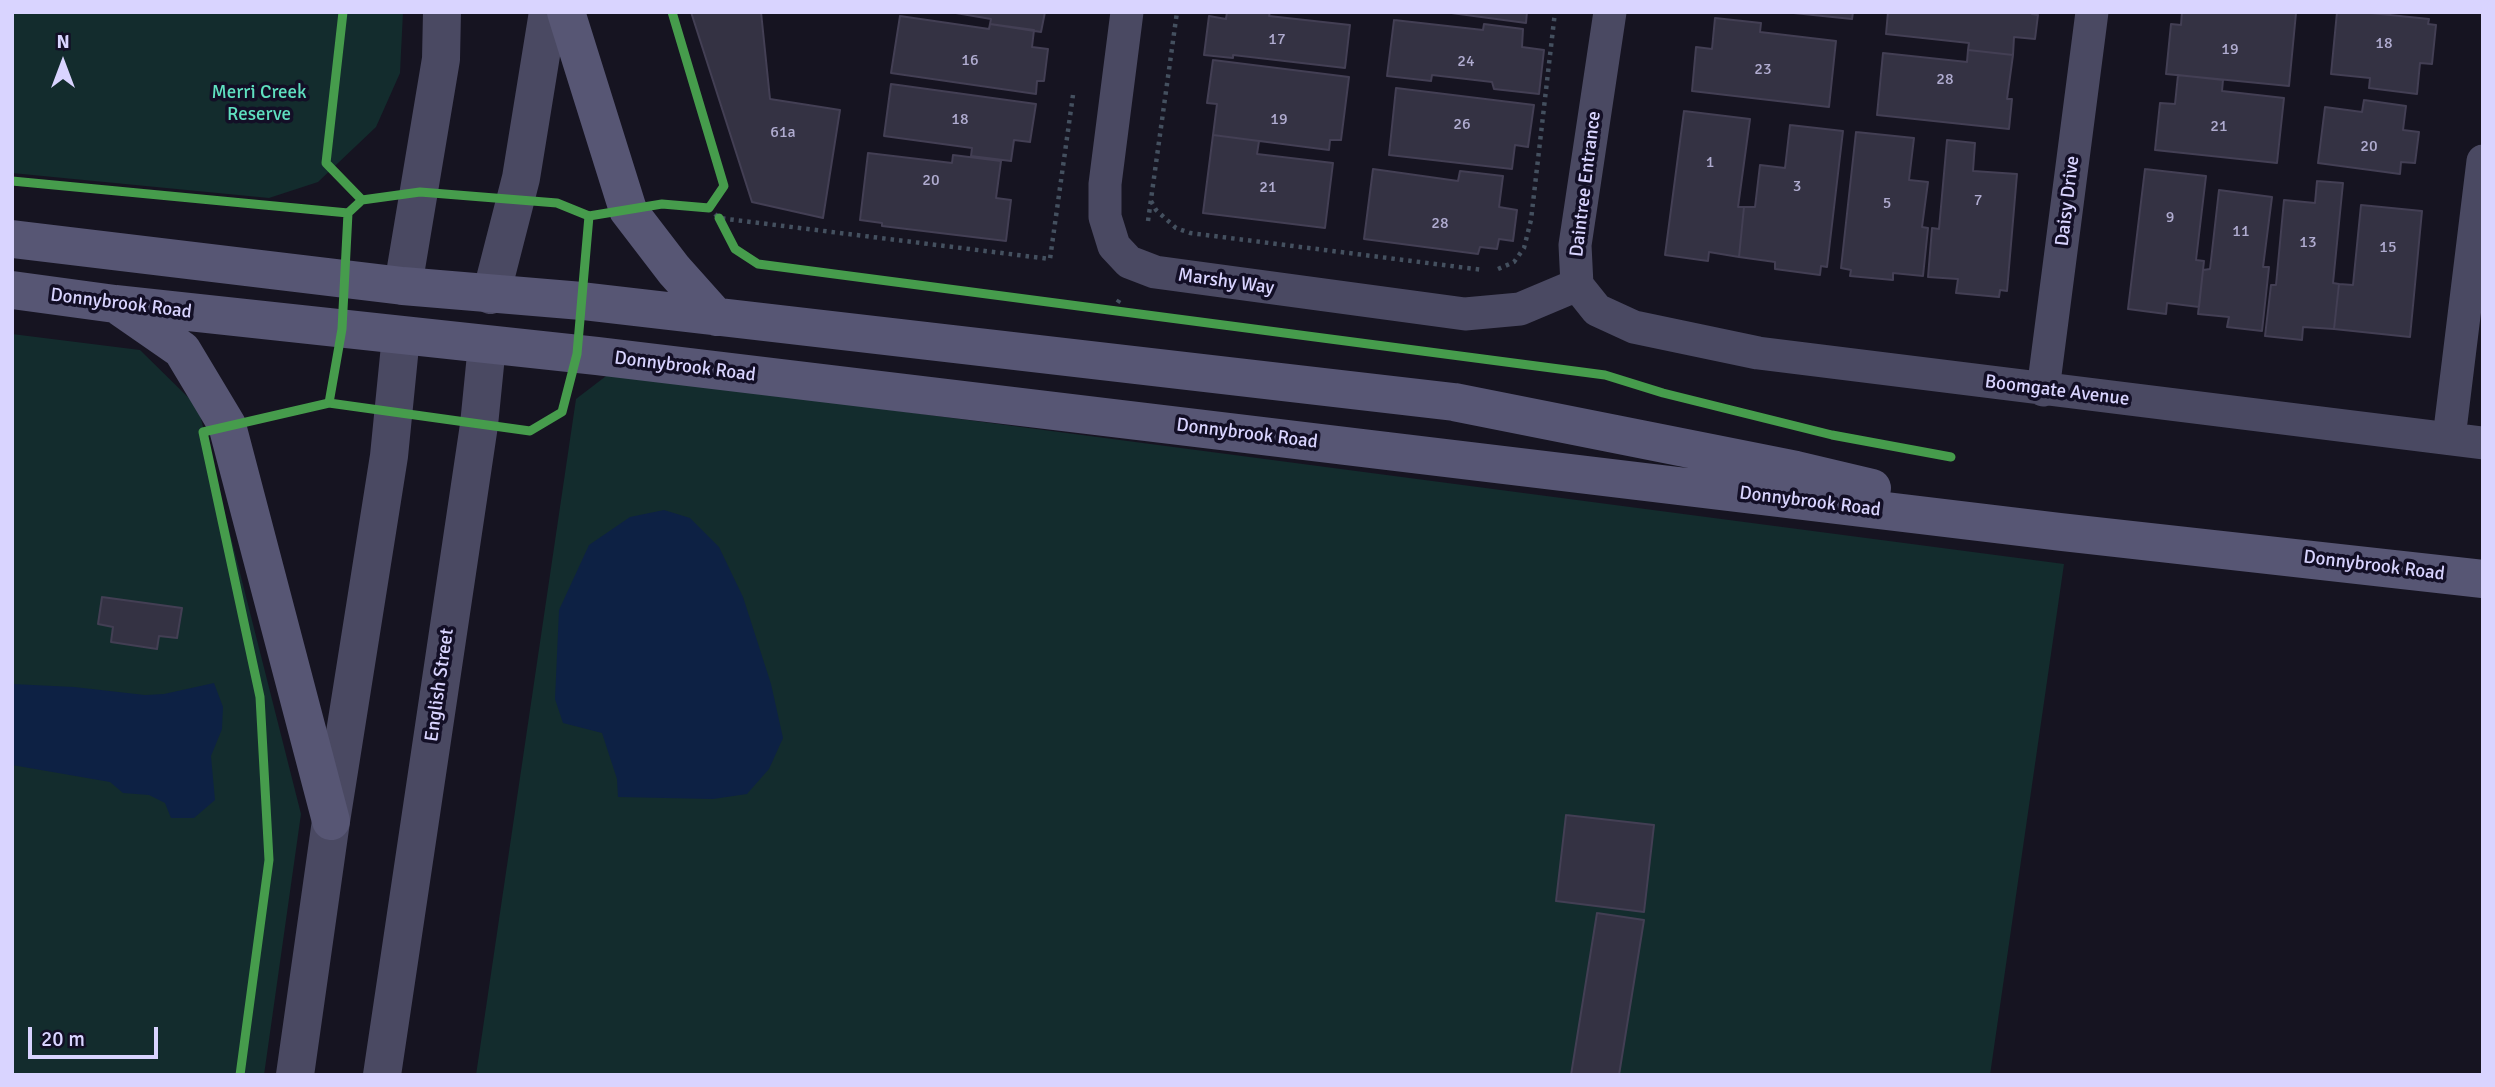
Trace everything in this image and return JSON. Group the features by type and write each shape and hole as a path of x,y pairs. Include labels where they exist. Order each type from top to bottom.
{"main road":[{"path":"566,12 628,210 674,270 716,317"},
{"path":"12,239 403,286 491,295 582,300 1454,402 1796,470 2062,532"},
{"path":"401,336 403,286"},
{"name":"Donnybrook Road","path":"12,290 116,304 611,358 2062,532 2483,579"},
{"name":"English Street","path":"487,345 491,295"},
{"path":"116,304 182,350 227,425 331,821"}],"street":[{"path":"403,286 421,192 440,59 442,12"},
{"path":"491,295 521,178 548,12"},
{"name":"Marshy Way","path":"1127,12 1105,184 1105,217 1114,246 1129,262 1154,272 1465,314 1520,309 1577,285"},
{"name":"Daintree Entrance","path":"1610,12 1575,245 1577,285 1597,310 1634,327"},
{"name":"Daisy Drive","path":"2043,390 2092,12"},
{"path":"2449,438 2483,161"},
{"name":"Boomgate Avenue","path":"1634,327 1758,353 2483,443"},
{"path":"295,1075 331,821 389,456 401,336"},
{"name":"English Street","path":"382,1075 477,439 487,345"}],"path":[{"path":"1113,310 1142,267 1177,12"},
{"path":"1494,270 1514,262 1524,248 1531,220 1555,12"},
{"path":"719,218 1050,259 1074,93"},
{"path":"709,208 717,197"},
{"path":"1151,201 1176,228 1190,233 1486,271"},
{"path":"698,207 709,208 724,228"},
{"path":"1099,308 1126,312"}],"green space":[{"name":"Merri Creek Reserve","path":"12,12 403,12 400,73 376,127 318,182 269,198 12,173"},
{"path":"12,334 140,350 198,407 301,814 264,1075 12,1075"},
{"path":"610,373 2064,564 1990,1075 476,1075 576,399"}],"water":[{"path":"664,510 690,518 719,547 743,597 771,684 783,738 769,769 747,794 713,799 618,797 617,779 602,733 563,723 555,699 559,610 589,545 630,517"},
{"path":"214,683 223,707 222,729 211,756 215,800 194,818 171,818 165,803 149,795 123,793 110,782 12,765 12,684 74,687 145,695 164,694"}],"building":[{"path":"691,12 761,12 770,99 840,110 823,218 752,202"},
{"path":"950,12 1045,12 1041,32 990,24 991,19"},
{"path":"1227,12 1270,12 1269,16 1350,25 1345,68 1233,55 1233,58 1204,55 1209,16 1226,19"},
{"path":"1444,12 1527,12 1526,23"},
{"path":"1784,12 1853,12 1852,19"},
{"path":"1888,12 2032,12 2038,15 2035,39 2014,37 2013,55 1968,50 1969,43 1886,34"},
{"path":"2182,12 2296,13 2289,86 2166,74 2171,24 2181,25"},
{"path":"2337,12 2429,19 2428,24 2436,25 2432,64 2420,63 2417,94 2369,88 2370,78 2331,74"},
{"path":"900,16 989,29 990,24 1034,30 1032,47 1048,49 1044,81 1037,81 1036,94 891,73"},
{"path":"1715,18 1761,23 1760,32 1836,41 1829,107 1692,91 1696,47 1712,49"},
{"path":"1394,20 1483,30 1484,24 1523,29 1522,47 1544,50 1539,94 1494,89 1492,82 1432,75 1431,81 1387,76"},
{"path":"1968,50 2013,55 2007,99 2012,99 2009,129 1877,115 1883,53 1967,62"},
{"path":"1213,60 1349,77 1341,140 1330,140 1329,150 1213,135 1217,104 1207,103"},
{"path":"2178,75 2223,80 2222,91 2284,98 2277,163 2155,150 2160,103 2175,104"},
{"path":"891,84 1036,104 1030,142 1014,140 1011,161 971,156 972,148 884,136"},
{"path":"1396,88 1534,105 1528,147 1515,145 1512,169 1389,155"},
{"path":"2364,100 2406,106 2403,130 2419,132 2415,163 2401,162 2400,174 2318,163 2325,107 2362,112"},
{"path":"1684,111 1750,119 1738,207 1744,207 1739,257 1709,252 1708,261 1665,255"},
{"path":"1790,125 1843,131 1827,267 1821,266 1820,275 1775,269 1775,262 1739,257 1744,207 1755,207 1760,165 1785,168"},
{"path":"1856,132 1914,138 1909,180 1928,182 1922,227 1928,228 1923,276 1893,273 1893,280 1850,276 1851,270 1841,268"},
{"path":"1213,135 1259,141 1257,154 1333,163 1325,228 1203,213"},
{"path":"1947,140 1975,143 1973,171 2017,174 2007,291 2000,290 1999,297 1956,293 1958,279 1928,277 1932,228 1939,229"},
{"path":"868,153 952,163 953,155 1001,161 996,198 1011,200 1006,241 882,226 882,223 860,220"},
{"path":"1373,169 1458,181 1460,171 1503,176 1499,207 1517,210 1513,241 1499,239 1497,249 1480,247 1478,254 1364,239"},
{"path":"2145,169 2206,176 2196,260 2204,261 2199,307 2167,303 2166,314 2128,309"},
{"path":"2317,181 2343,183 2333,283 2339,284 2334,329 2303,327 2302,340 2265,336 2271,285 2276,285 2284,200 2315,203"},
{"path":"2219,190 2272,197 2263,267 2269,267 2262,331 2227,327 2229,317 2198,314 2203,270 2210,269"},
{"path":"2361,205 2422,211 2410,337 2334,329 2339,284 2353,285"},
{"path":"102,597 182,608 177,638 159,636 157,649 111,642 113,627 98,624"},
{"path":"1566,815 1654,825 1644,912 1556,901"},
{"path":"1597,913 1644,920 1619,1075 1571,1075"}],"cycle path":[{"path":"343,12 326,163 362,200"},
{"path":"240,1075 269,860 260,697 203,432 329,403 530,431 562,412 577,354 589,216 662,204 709,208 724,186 672,12"},
{"path":"12,181 348,213 362,200 420,192 557,203 589,216"},
{"path":"329,403 342,329 348,213"},
{"path":"719,218 735,249 758,264 1605,375 1663,393 1832,435 1951,457"}]}
